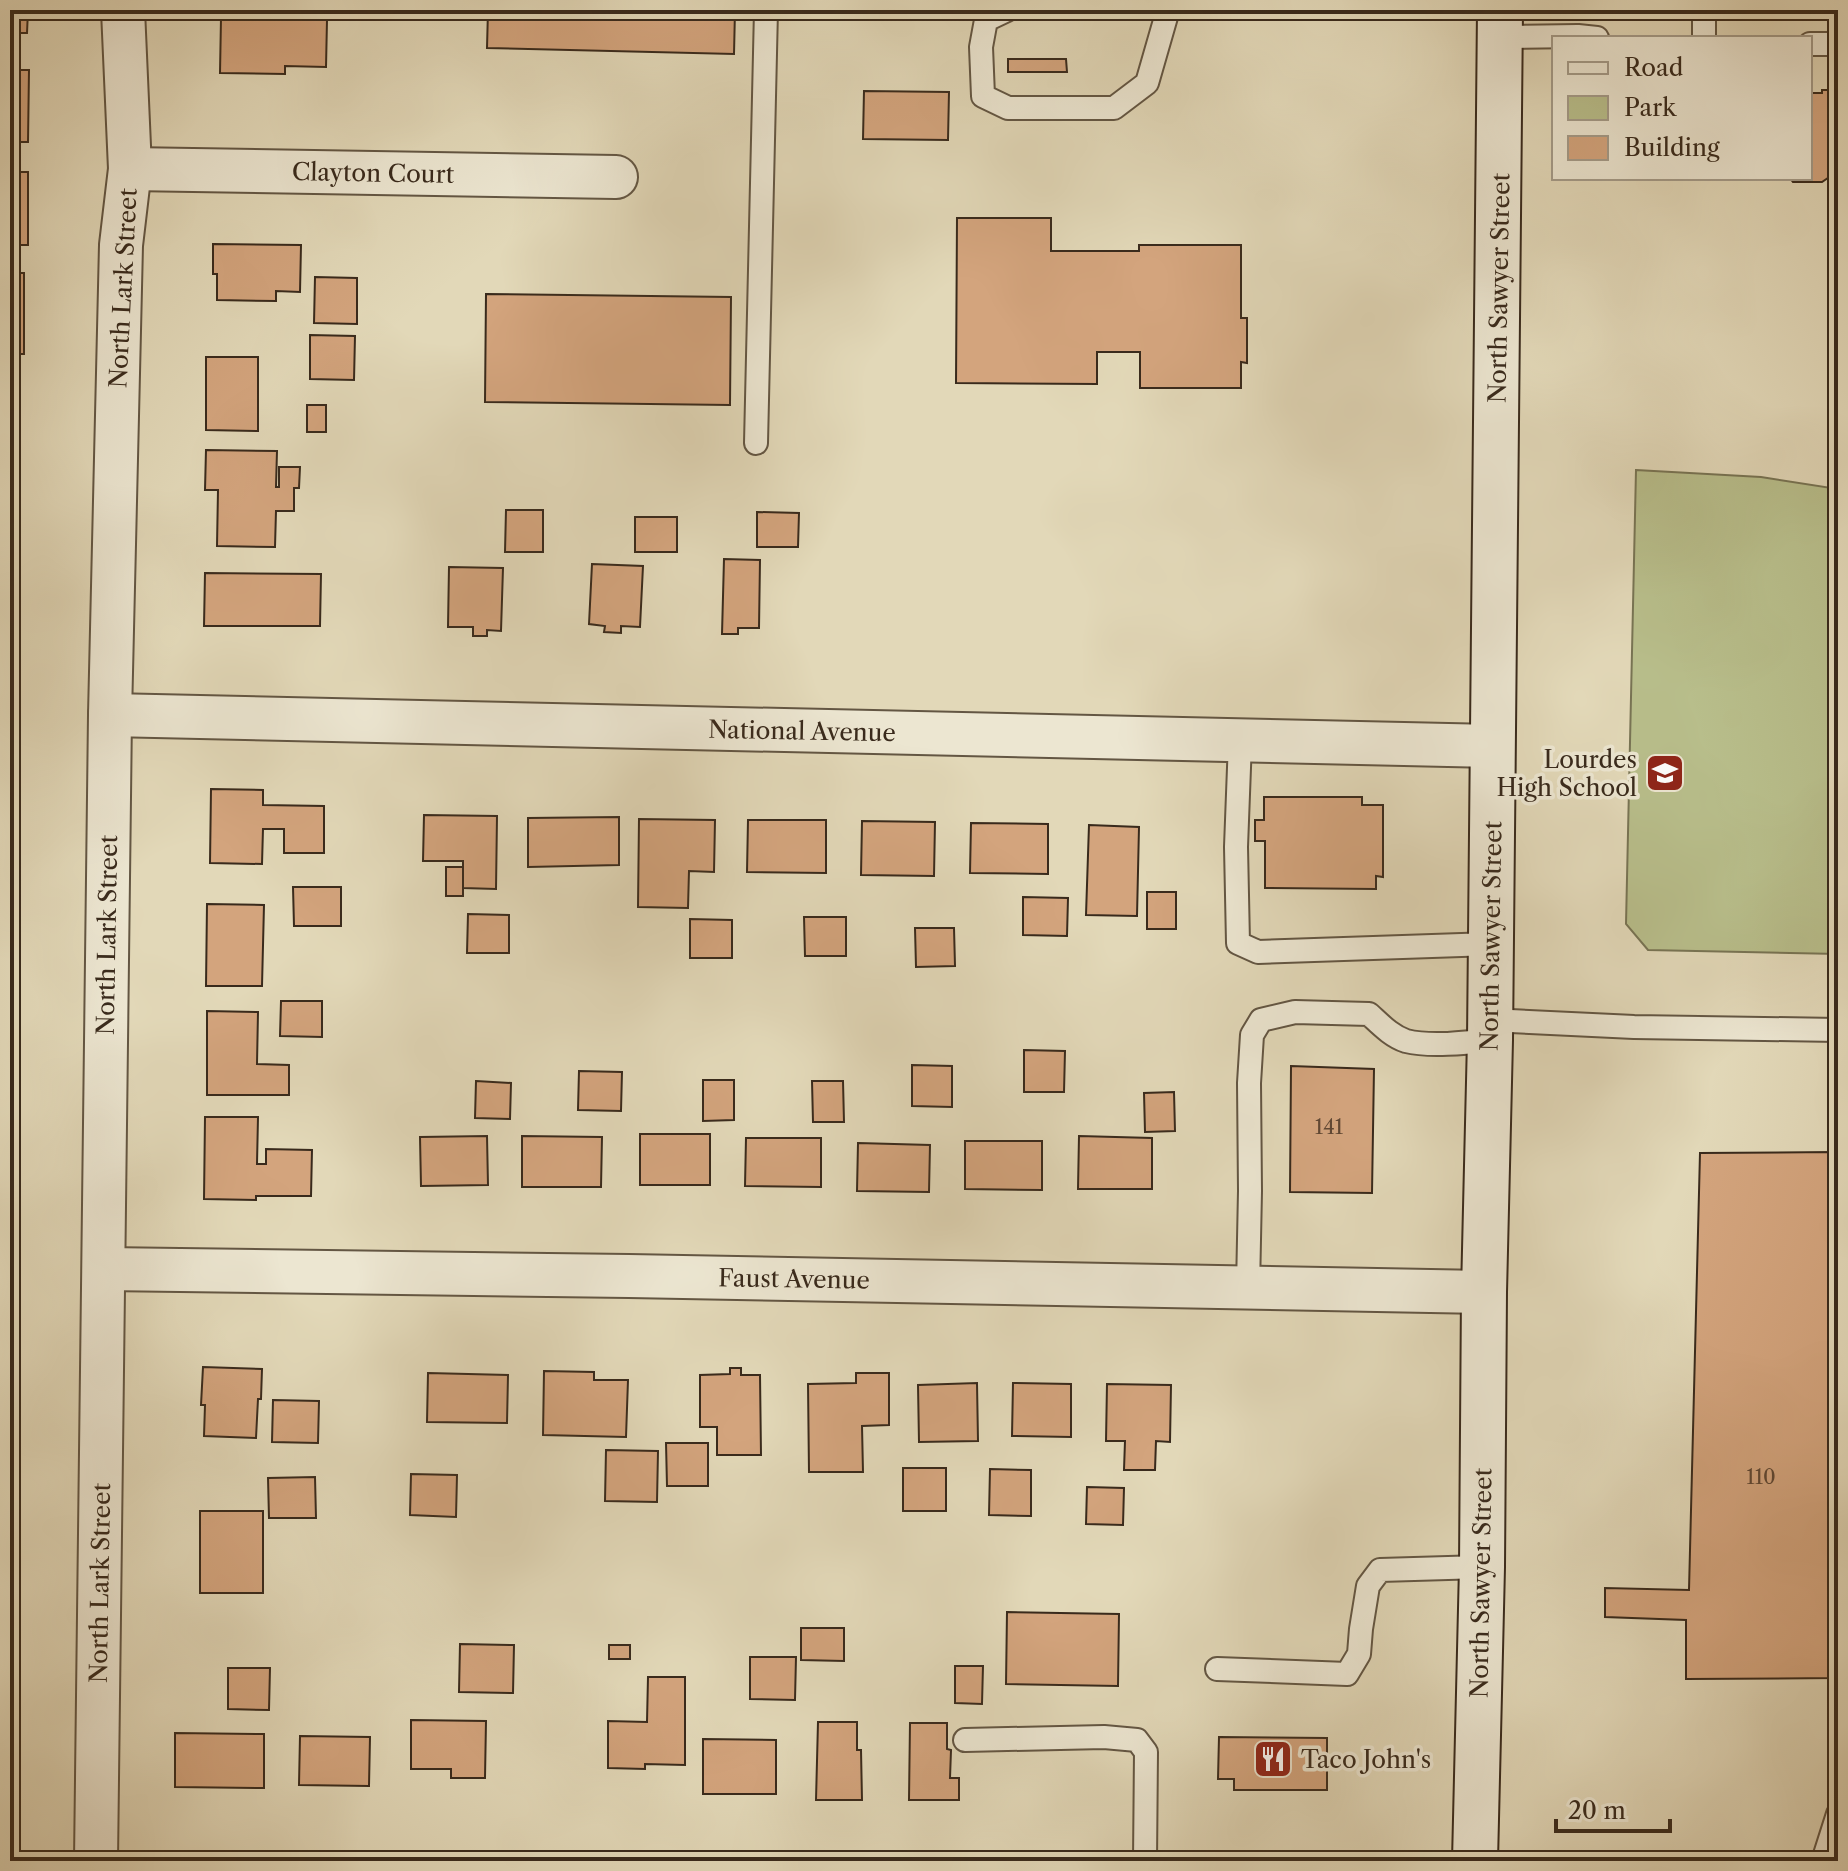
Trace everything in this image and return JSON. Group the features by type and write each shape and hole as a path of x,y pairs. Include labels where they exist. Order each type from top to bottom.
{"street":[{"name":"North Lark Street","path":"96,1861 110,715 121,245 130,169 123,10"},
{"name":"North Sawyer Street","path":"1475,1861 1490,1030 1500,23"},
{"name":"Clayton Court","path":"130,169 616,177"},
{"name":"National Avenue","path":"110,715 1493,746"},
{"name":"Faust Avenue","path":"104,1269 1484,1292"}],"lane":[{"path":"756,443 766,10"},
{"path":"1007,10 986,20 981,47 983,96 1008,108 1114,108 1147,83 1168,10"},
{"path":"1704,10 1704,36"},
{"path":"1500,23 1578,36"},
{"path":"1812,44 1838,44"},
{"path":"1240,741 1236,847 1238,943 1258,952 1491,944"},
{"path":"1248,1288 1249,1083 1252,1035 1261,1020 1295,1012 1369,1014 1387,1030 1405,1040 1445,1044 1490,1030 1634,1027 1838,1030"},
{"path":"1217,1669 1347,1674 1359,1654 1368,1586 1380,1570 1482,1567"},
{"path":"965,1740 1104,1737 1137,1740 1146,1752 1145,1861"},
{"path":"1823,1861 1838,1814"}],"green space":[{"path":"1636,470 1761,477 1838,489 1838,954 1648,950 1626,924"}],"building":[{"path":"10,10 28,10 27,33 10,33"},
{"path":"488,10 735,10 734,54 487,48"},
{"path":"221,18 327,20 326,67 285,66 285,74 220,73"},
{"path":"1008,59 1066,59 1067,72 1008,72"},
{"path":"10,70 29,70 28,142 10,142"},
{"path":"1822,90 1838,90 1838,171 1822,182 1793,182 1792,180 1812,180 1812,93 1822,93"},
{"path":"864,91 949,92 948,140 863,139"},
{"path":"10,172 28,172 28,245 10,245"},
{"path":"957,218 1051,218 1051,251 1139,251 1139,245 1241,245 1241,318 1247,318 1247,363 1241,362 1241,388 1140,388 1140,352 1097,352 1097,384 956,383"},
{"path":"213,244 301,245 300,292 276,291 276,301 217,300"},
{"path":"10,273 24,273 24,354 10,354"},
{"path":"315,277 357,278 357,324 314,323"},
{"path":"486,294 731,297 730,405 485,402"},
{"path":"310,335 355,336 354,380 310,379"},
{"path":"206,357 258,357 258,431 206,430"},
{"path":"307,405 326,405 326,432 307,432"},
{"path":"10,412 17,412 20,482 10,482"},
{"path":"206,450 277,451 276,487 279,487 279,467 300,467 299,488 294,488 294,511 276,511 275,547 217,546 218,490 205,490"},
{"path":"506,510 543,510 543,552 505,552"},
{"path":"757,512 799,513 798,547 757,547"},
{"path":"635,517 677,517 677,552 635,552"},
{"path":"724,559 760,560 759,628 738,628 738,634 722,634"},
{"path":"10,564 16,564 14,634 10,634"},
{"path":"592,564 643,566 640,627 621,626 621,633 604,632 605,626 589,624"},
{"path":"449,567 503,568 501,631 487,630 487,636 473,636 473,627 448,627"},
{"path":"205,573 321,574 320,626 204,626"},
{"path":"10,697 16,697 15,752 10,752"},
{"path":"211,789 263,790 263,805 324,806 324,853 284,853 284,829 263,829 262,864 210,863"},
{"path":"10,796 20,796 19,853 10,852"},
{"path":"1264,797 1362,797 1362,805 1383,805 1383,877 1376,876 1376,889 1265,888 1265,841 1255,841 1255,820 1264,820"},
{"path":"424,815 497,816 496,889 463,888 463,861 423,861"},
{"path":"619,817 619,865 528,867 528,818"},
{"path":"639,819 715,820 714,872 689,871 688,908 638,907"},
{"path":"748,820 826,820 826,873 747,872"},
{"path":"862,821 935,822 934,876 861,875"},
{"path":"971,823 1048,824 1048,874 970,873"},
{"path":"1089,825 1139,827 1137,916 1086,915"},
{"path":"446,867 463,867 463,896 446,896"},
{"path":"293,887 341,887 341,926 294,926"},
{"path":"1147,892 1176,892 1176,929 1147,929"},
{"path":"12,897 13,971 10,971"},
{"path":"1023,897 1068,898 1067,936 1023,935"},
{"path":"207,904 264,905 262,986 206,986"},
{"path":"468,914 509,915 509,953 467,953"},
{"path":"804,917 846,917 846,956 805,956"},
{"path":"690,919 732,920 732,958 690,958"},
{"path":"915,928 954,928 955,966 916,967"},
{"path":"281,1001 322,1001 322,1037 280,1036"},
{"path":"10,1004 14,1005 14,1030 20,1030 20,1045 13,1045 12,1074 10,1074"},
{"path":"207,1011 258,1012 257,1064 289,1065 289,1095 207,1095"},
{"path":"1024,1050 1065,1051 1064,1092 1024,1092"},
{"path":"912,1065 952,1066 952,1107 912,1106"},
{"path":"1291,1066 1374,1069 1372,1193 1290,1192"},
{"path":"579,1071 622,1072 621,1111 578,1110"},
{"path":"703,1080 734,1080 734,1120 703,1121"},
{"path":"476,1081 511,1083 510,1119 475,1118"},
{"path":"812,1081 843,1081 844,1122 813,1122"},
{"path":"1174,1092 1175,1131 1145,1132 1144,1093"},
{"path":"205,1117 258,1117 257,1164 266,1164 266,1149 312,1150 311,1196 256,1196 256,1200 204,1199"},
{"path":"640,1134 710,1134 710,1185 640,1185"},
{"path":"487,1136 488,1185 421,1186 420,1137"},
{"path":"522,1136 602,1137 601,1187 522,1187"},
{"path":"1079,1136 1152,1138 1152,1189 1078,1189"},
{"path":"746,1138 821,1138 821,1187 745,1186"},
{"path":"965,1141 1042,1141 1042,1190 965,1189"},
{"path":"858,1143 930,1145 929,1192 857,1191"},
{"path":"1834,1152 1833,1259 1838,1259 1838,1365 1832,1365 1829,1594 1838,1594 1838,1678 1686,1679 1686,1620 1605,1617 1605,1588 1689,1590 1700,1153"},
{"path":"10,1283 11,1332 20,1332 19,1378 10,1378"},
{"path":"203,1367 262,1369 256,1438 204,1436 205,1405 201,1405"},
{"path":"730,1368 741,1368 741,1375 760,1375 761,1455 717,1455 717,1427 700,1427 700,1375 730,1374"},
{"path":"544,1371 594,1372 594,1380 628,1380 626,1437 543,1435"},
{"path":"428,1373 508,1375 507,1423 427,1422"},
{"path":"856,1373 889,1373 889,1425 862,1426 863,1472 809,1472 808,1384 856,1383"},
{"path":"977,1383 978,1441 919,1442 918,1385"},
{"path":"1013,1383 1071,1384 1071,1437 1012,1436"},
{"path":"1107,1384 1171,1385 1170,1442 1156,1441 1155,1470 1124,1470 1125,1441 1106,1441"},
{"path":"273,1400 319,1401 318,1443 272,1442"},
{"path":"666,1443 708,1443 708,1486 667,1486"},
{"path":"606,1450 658,1451 657,1502 605,1501"},
{"path":"903,1468 946,1468 946,1511 903,1511"},
{"path":"990,1469 1031,1470 1031,1516 989,1515"},
{"path":"411,1474 457,1475 456,1517 410,1515"},
{"path":"315,1477 316,1518 269,1518 268,1478"},
{"path":"1087,1487 1124,1488 1123,1525 1086,1524"},
{"path":"200,1511 263,1511 263,1593 200,1593"},
{"path":"1007,1612 1119,1614 1118,1686 1006,1684"},
{"path":"801,1628 844,1628 844,1661 801,1660"},
{"path":"460,1644 514,1645 513,1693 459,1692"},
{"path":"609,1645 630,1645 630,1659 609,1659"},
{"path":"750,1657 796,1657 795,1700 750,1699"},
{"path":"955,1666 983,1666 982,1704 955,1703"},
{"path":"228,1668 270,1668 269,1710 228,1709"},
{"path":"648,1677 685,1677 685,1765 645,1764 645,1769 608,1768 608,1721 647,1722"},
{"path":"411,1720 486,1721 485,1778 451,1778 451,1769 411,1769"},
{"path":"818,1722 857,1722 862,1800 816,1800"},
{"path":"910,1723 947,1723 947,1749 951,1750 950,1778 959,1778 959,1800 909,1800"},
{"path":"175,1733 264,1734 264,1788 175,1787"},
{"path":"300,1736 370,1737 369,1786 299,1785"},
{"name":"Taco John's","path":"1219,1737 1327,1738 1327,1790 1234,1790 1234,1779 1218,1779"},
{"path":"703,1739 776,1740 776,1794 703,1794"}],"place":[{"name":"Lourdes High School","path":"1665,773"},
{"name":"Taco John's","path":"1273,1759"}]}
